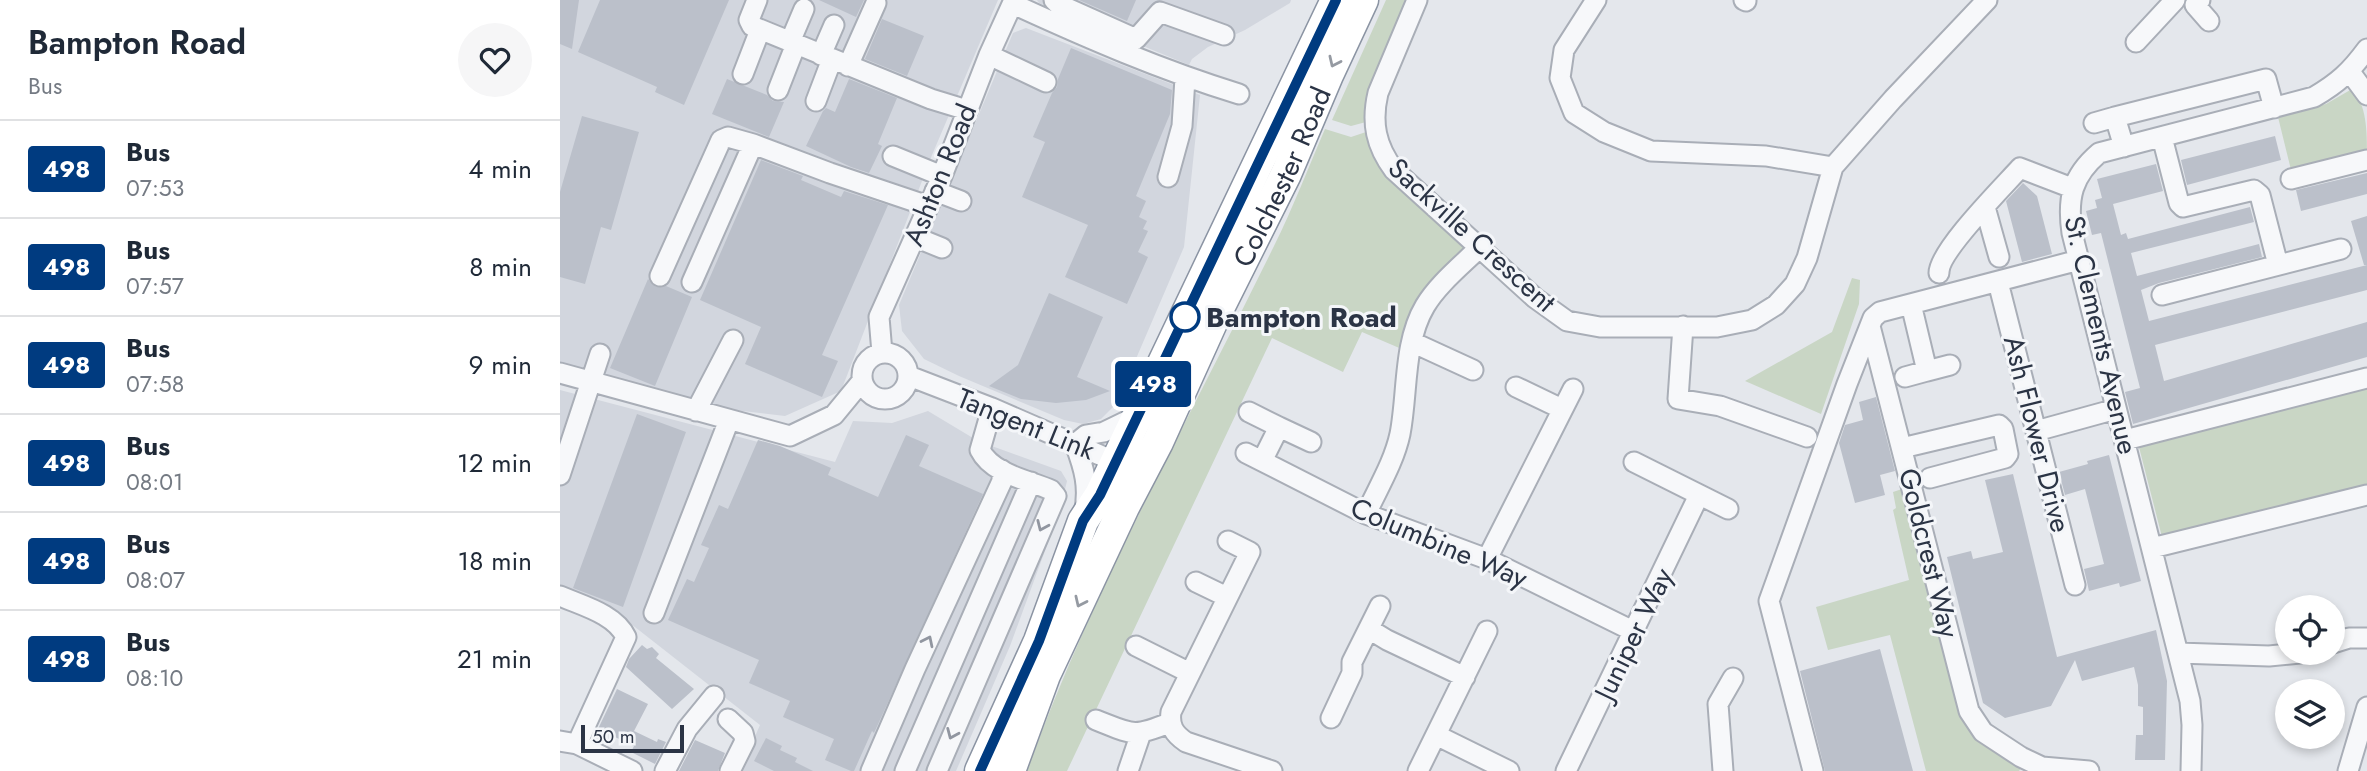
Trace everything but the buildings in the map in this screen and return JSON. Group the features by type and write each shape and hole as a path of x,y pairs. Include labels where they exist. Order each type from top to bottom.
{"highway":[{"name":"Colchester Road","path":"980,771 1039,641 1083,521 1100,495 1336,0"},
{"name":"Colchester Road","path":"1010,771 1045,676 1215,316 1286,174 1363,0"}],"street":[{"path":"757,0 749,20 752,26 931,99 967,110"},
{"path":"1054,0 1136,39 1160,12 1224,35"},
{"name":"Sackville Crescent","path":"1417,0 1378,93 1374,123 1383,155 1394,170 1535,298 1567,321 1600,327 1717,327 1752,320 1776,304 1795,284 1807,258 1833,167"},
{"path":"1597,0 1564,50 1560,78 1574,113 1604,132 1651,150 1766,156 1833,167 1987,0"},
{"path":"2136,42 2175,0"},
{"path":"2200,0 2195,5 2209,22"},
{"path":"1014,2 1081,36 1185,78 1239,94"},
{"name":"Ashton Road","path":"882,353 879,317 935,191 989,55 1014,2"},
{"path":"816,101 834,60 876,4"},
{"path":"778,90 804,9"},
{"path":"834,25 834,60"},
{"path":"743,74 760,30"},
{"name":"St. Clements Avenue","path":"2191,771 2190,701 2078,260 2069,216 2072,188 2088,162 2099,153 2314,97 2350,72 2367,49"},
{"path":"989,55 1046,82"},
{"path":"2350,72 2367,95"},
{"path":"1168,177 1182,125 1185,78"},
{"path":"2094,123 2266,79 2274,108"},
{"path":"2115,117 2124,147"},
{"path":"660,276 721,140 728,137 821,170 935,191 961,201"},
{"path":"2162,137 2179,203 2183,207 2254,190 2260,195 2278,265"},
{"path":"692,282 753,144"},
{"path":"893,156 935,191"},
{"path":"2291,180 2367,160"},
{"path":"1939,273 1938,269 1947,251 2020,168 2072,188"},
{"path":"1985,206 1999,257"},
{"path":"680,233 708,244"},
{"path":"915,237 942,248"},
{"path":"1366,514 1399,436 1417,322 1425,305 1480,247"},
{"path":"2162,295 2341,249"},
{"path":"1813,771 1769,601 1803,521 1875,319 1911,304 2078,260"},
{"name":"Ash Flower Drive","path":"1998,282 2075,585"},
{"path":"1911,304 1927,371"},
{"name":"Goldcrest Way","path":"1875,319 1902,448 1969,711 1983,732 2042,768 2090,771"},
{"path":"1682,326 1678,399 1720,406 1807,437"},
{"path":"696,411 733,340"},
{"path":"1412,342 1473,370"},
{"path":"882,353 900,357 906,364 909,376 908,384 901,394 885,400 868,392 862,382 867,361 882,353"},
{"path":"560,475 600,355"},
{"path":"1905,377 1950,365"},
{"path":"560,373 790,436 834,415 862,382"},
{"name":"Tangent Link","path":"909,376 992,408 1142,474"},
{"path":"2125,440 2367,378"},
{"path":"1516,387 1562,410"},
{"path":"1487,559 1573,389"},
{"path":"937,771 1056,495 1051,490 1002,470 984,457 980,450 992,408"},
{"path":"2036,431 2116,409"},
{"path":"1249,412 1311,442"},
{"path":"1083,521 1088,496 1083,465 1075,444 1086,435 1104,432 1137,416"},
{"path":"654,613 729,420"},
{"path":"1902,448 1999,425 2003,429 2008,454 2005,458 1930,478"},
{"name":"Columbine Way","path":"1279,428 1254,457 1366,514 1487,559 1633,631"},
{"path":"1634,462 1728,509"},
{"path":"871,771 1002,481 1002,470"},
{"path":"905,771 1031,482"},
{"name":"Juniper Way","path":"1566,771 1699,495"},
{"path":"2152,548 2367,495"},
{"path":"1228,541 1251,552 1171,712 1169,723 1186,742 1271,771"},
{"path":"1196,582 1227,597"},
{"path":"560,596 607,617 622,628 626,638 568,743 632,771"},
{"path":"947,602 974,614"},
{"path":"1331,718 1352,673 1352,662 1380,606"},
{"path":"1369,629 1465,677"},
{"path":"1418,771 1487,631"},
{"path":"2345,639 2367,638"},
{"path":"1136,646 1190,673"},
{"path":"2178,653 2275,655"},
{"path":"1723,771 1718,704 1733,678"},
{"path":"665,771 687,729 714,696"},
{"path":"2348,771 2367,707"},
{"path":"728,719 743,733 745,741 730,771"},
{"path":"1096,720 1134,734 1169,723"},
{"path":"1128,771 1141,733"},
{"path":"1436,735 1509,771"}],"shaded area":[{"path":"560,0 998,0 932,155 841,391 785,416 709,407 560,364"},
{"path":"1037,0 1291,0 1245,30 1208,47 1192,59 1189,65"},
{"path":"1026,28 1200,95 1184,247 1117,403 1101,419 1083,424 1064,420 924,359 902,331 899,305 1013,33"},
{"path":"560,390 835,462 853,421 892,423 928,411 978,441 1061,471 1067,481 1060,510 1010,646 956,771 740,771 760,725 626,620 560,591"}],"green space":[{"path":"1386,0 1406,0 1367,98 1366,122 1351,126 1332,120"},
{"path":"2352,89 2363,111 2367,154 2292,174 2278,117 2326,104"},
{"path":"1325,129 1351,137 1375,129 1377,139 1480,247 1447,280 1411,353 1362,332 1343,372 1272,338 1067,771 1027,771 1081,636 1143,505 1281,232"},
{"path":"1852,278 1860,280 1859,304 1821,414 1745,381 1832,332"},
{"path":"2367,388 2367,484 2162,537 2139,447"},
{"path":"1905,488 1966,726 2021,768 2019,771 1926,771 1890,635 1828,650 1816,607 1909,580 1893,510 1896,508 1893,492"}],"bus line":[{"name":"498","path":"980,771 1039,641 1083,521 1100,495 1336,0"}],"place":[{"name":"Bampton Road","path":"1185,317"}]}
